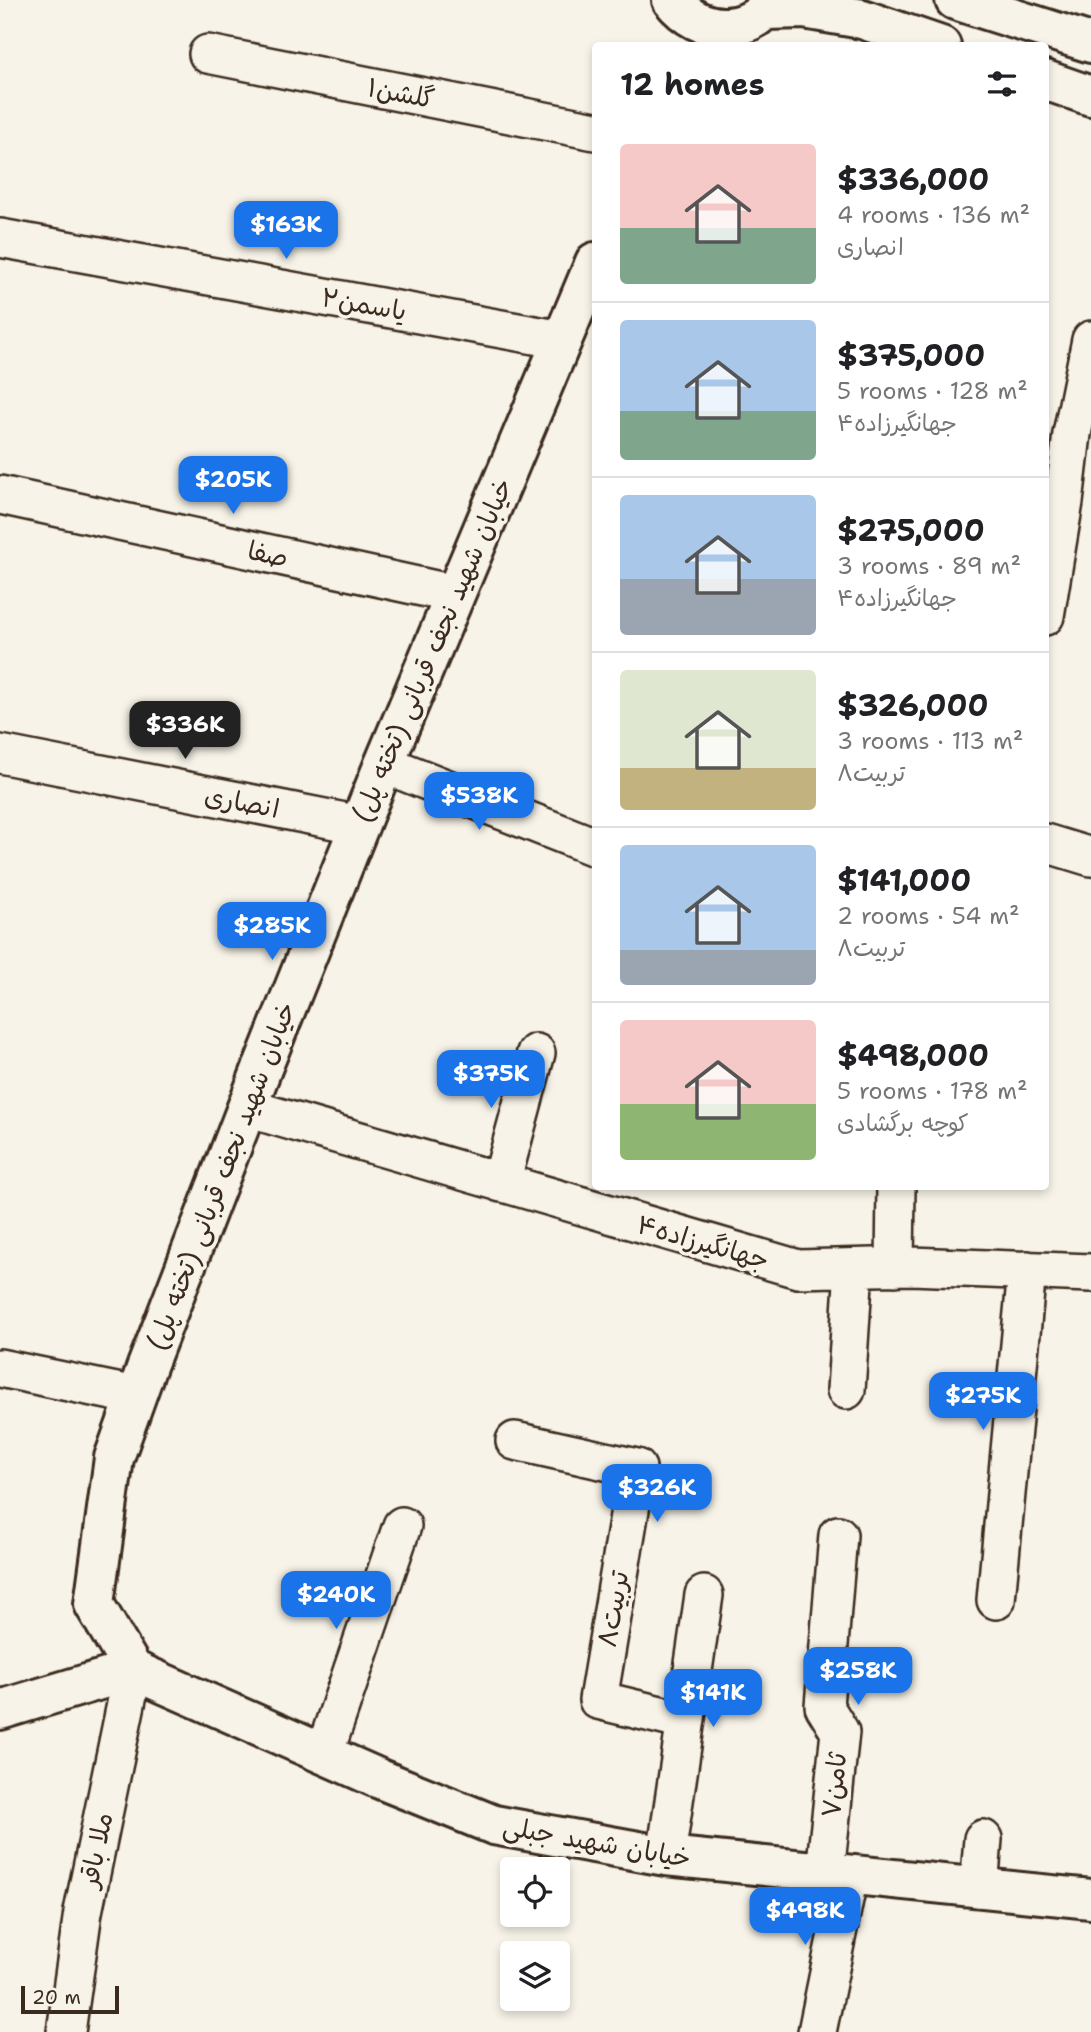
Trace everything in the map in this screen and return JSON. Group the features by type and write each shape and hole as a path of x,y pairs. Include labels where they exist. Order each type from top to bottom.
{"street":[{"path":"955,0 1091,43"},
{"path":"685,23 715,27 734,26 751,20 770,5 862,19 899,39 917,42"},
{"name":"گلشن۱","path":"208,54 592,130"},
{"path":"1049,81 1091,96"},
{"name":"یاسمن۲","path":"0,238 562,340"},
{"name":"خیابان شهید نجف قربانی (تخته پل)","path":"133,1670 94,1604 114,1458 247,1108 384,764 592,269"},
{"path":"1049,592 1072,434 1091,340"},
{"name":"صفا","path":"0,495 454,594"},
{"name":"انصاری","path":"0,754 360,825"},
{"path":"384,764 592,846"},
{"path":"1049,844 1091,857"},
{"path":"501,1182 536,1053"},
{"name":"جهانگیرزاده۴","path":"247,1108 798,1269 895,1267 1091,1273"},
{"path":"895,1267 896,1190"},
{"path":"846,1390 854,1268"},
{"path":"996,1600 1027,1270"},
{"path":"0,1368 136,1396"},
{"name":"تربیت۸","path":"515,1441 637,1468 598,1700 685,1721"},
{"path":"324,1754 402,1526"},
{"name":"ثامن۷","path":"817,2032 837,1873 840,1732 824,1706 838,1535"},
{"path":"666,1856 704,1595"},
{"path":"0,1710 133,1670"},
{"name":"خیابان شهید جبلی","path":"133,1670 380,1779 494,1825 666,1856 1091,1899"},
{"name":"ملا باقر","path":"66,2032 83,1912 133,1670"},
{"path":"979,1888 983,1839"}]}
